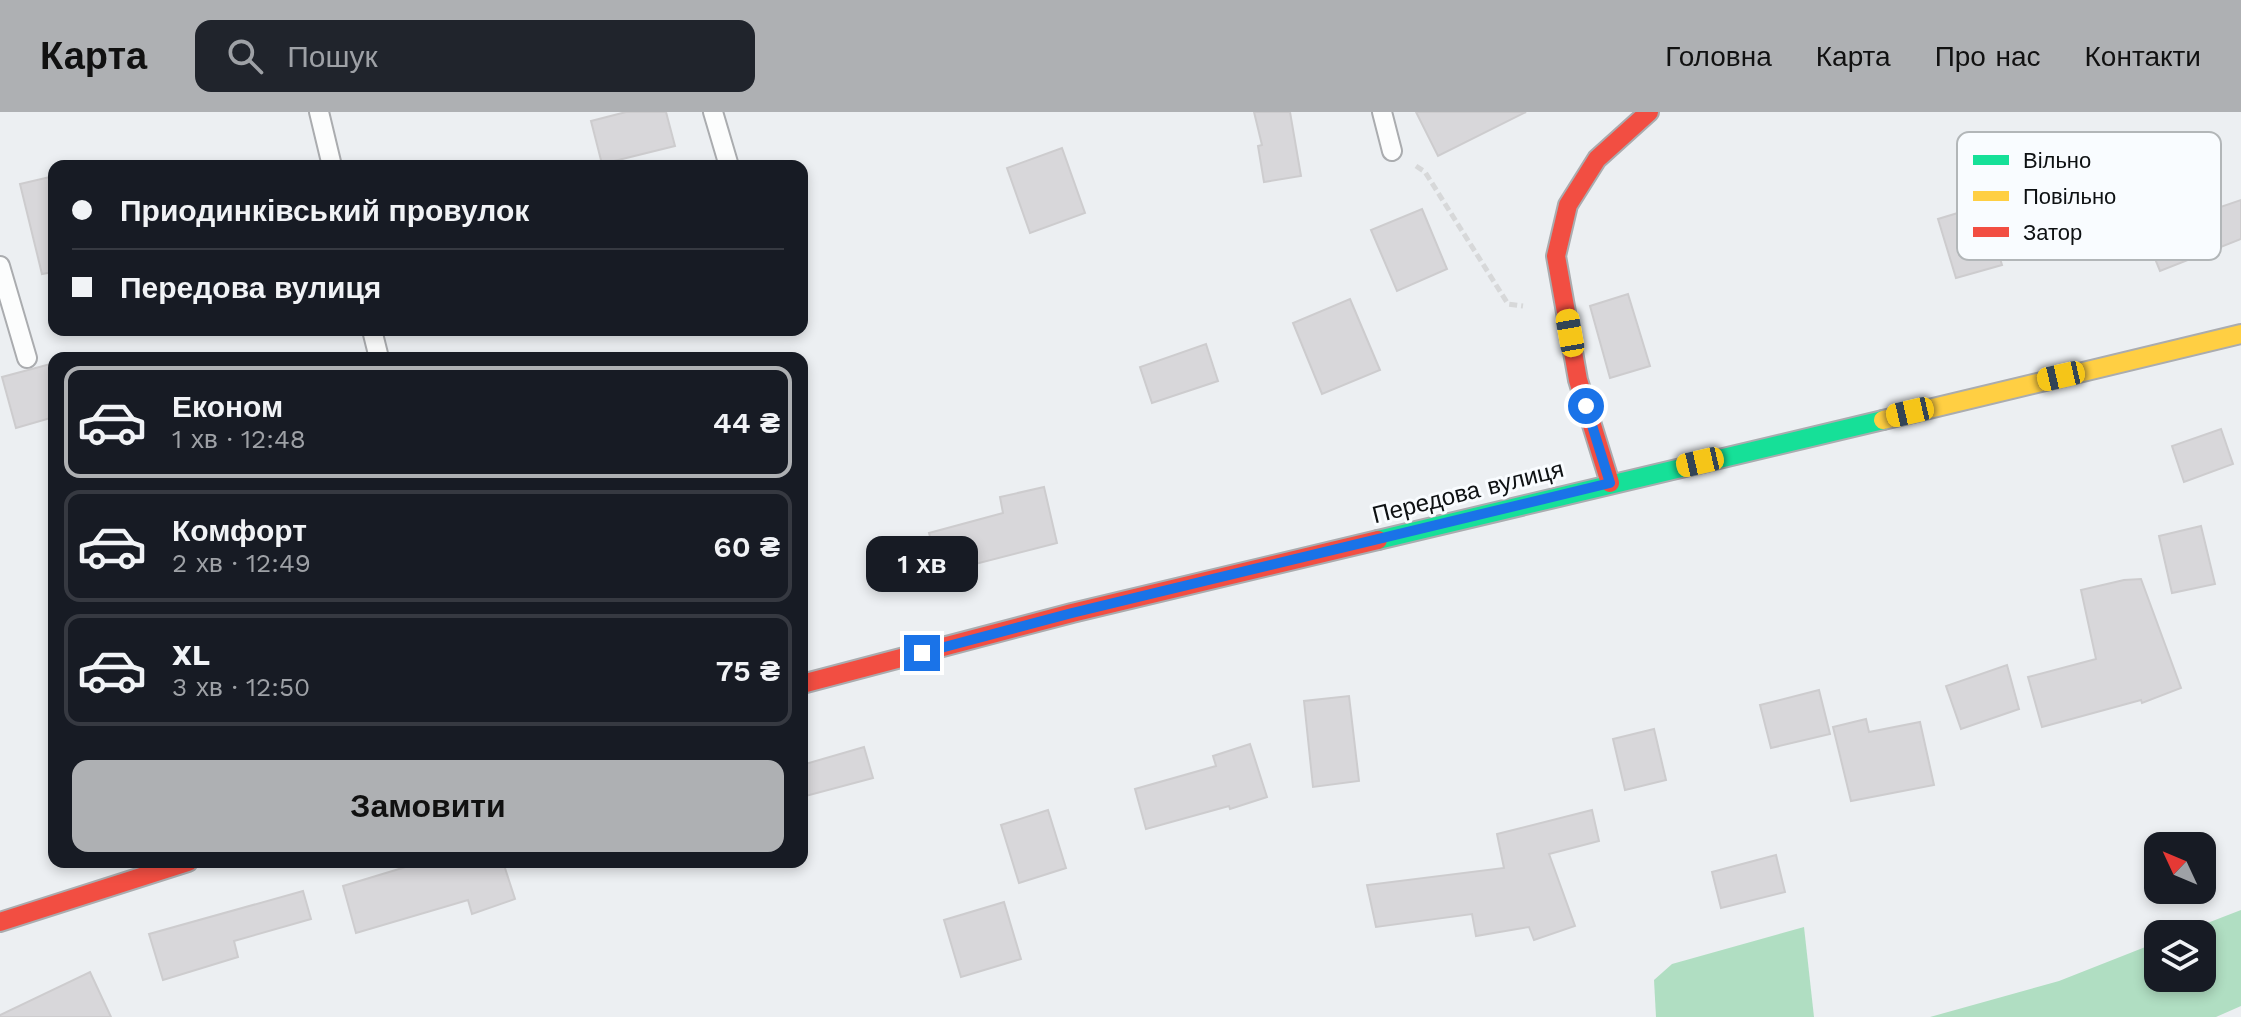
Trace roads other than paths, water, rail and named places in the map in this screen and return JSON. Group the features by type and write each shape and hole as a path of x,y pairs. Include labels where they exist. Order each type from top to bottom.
{"street":[{"path":"1610,483 1578,380 1556,256 1568,205 1597,159 1649,112"},
{"name":"Передова вулиця","path":"808,682 1072,613 2241,334"},
{"path":"0,922 169,868"}],"lane":[{"path":"319,112 331,160"},
{"path":"713,112 727,160"},
{"path":"1382,112 1392,151"},
{"path":"0,266 27,358"}]}
